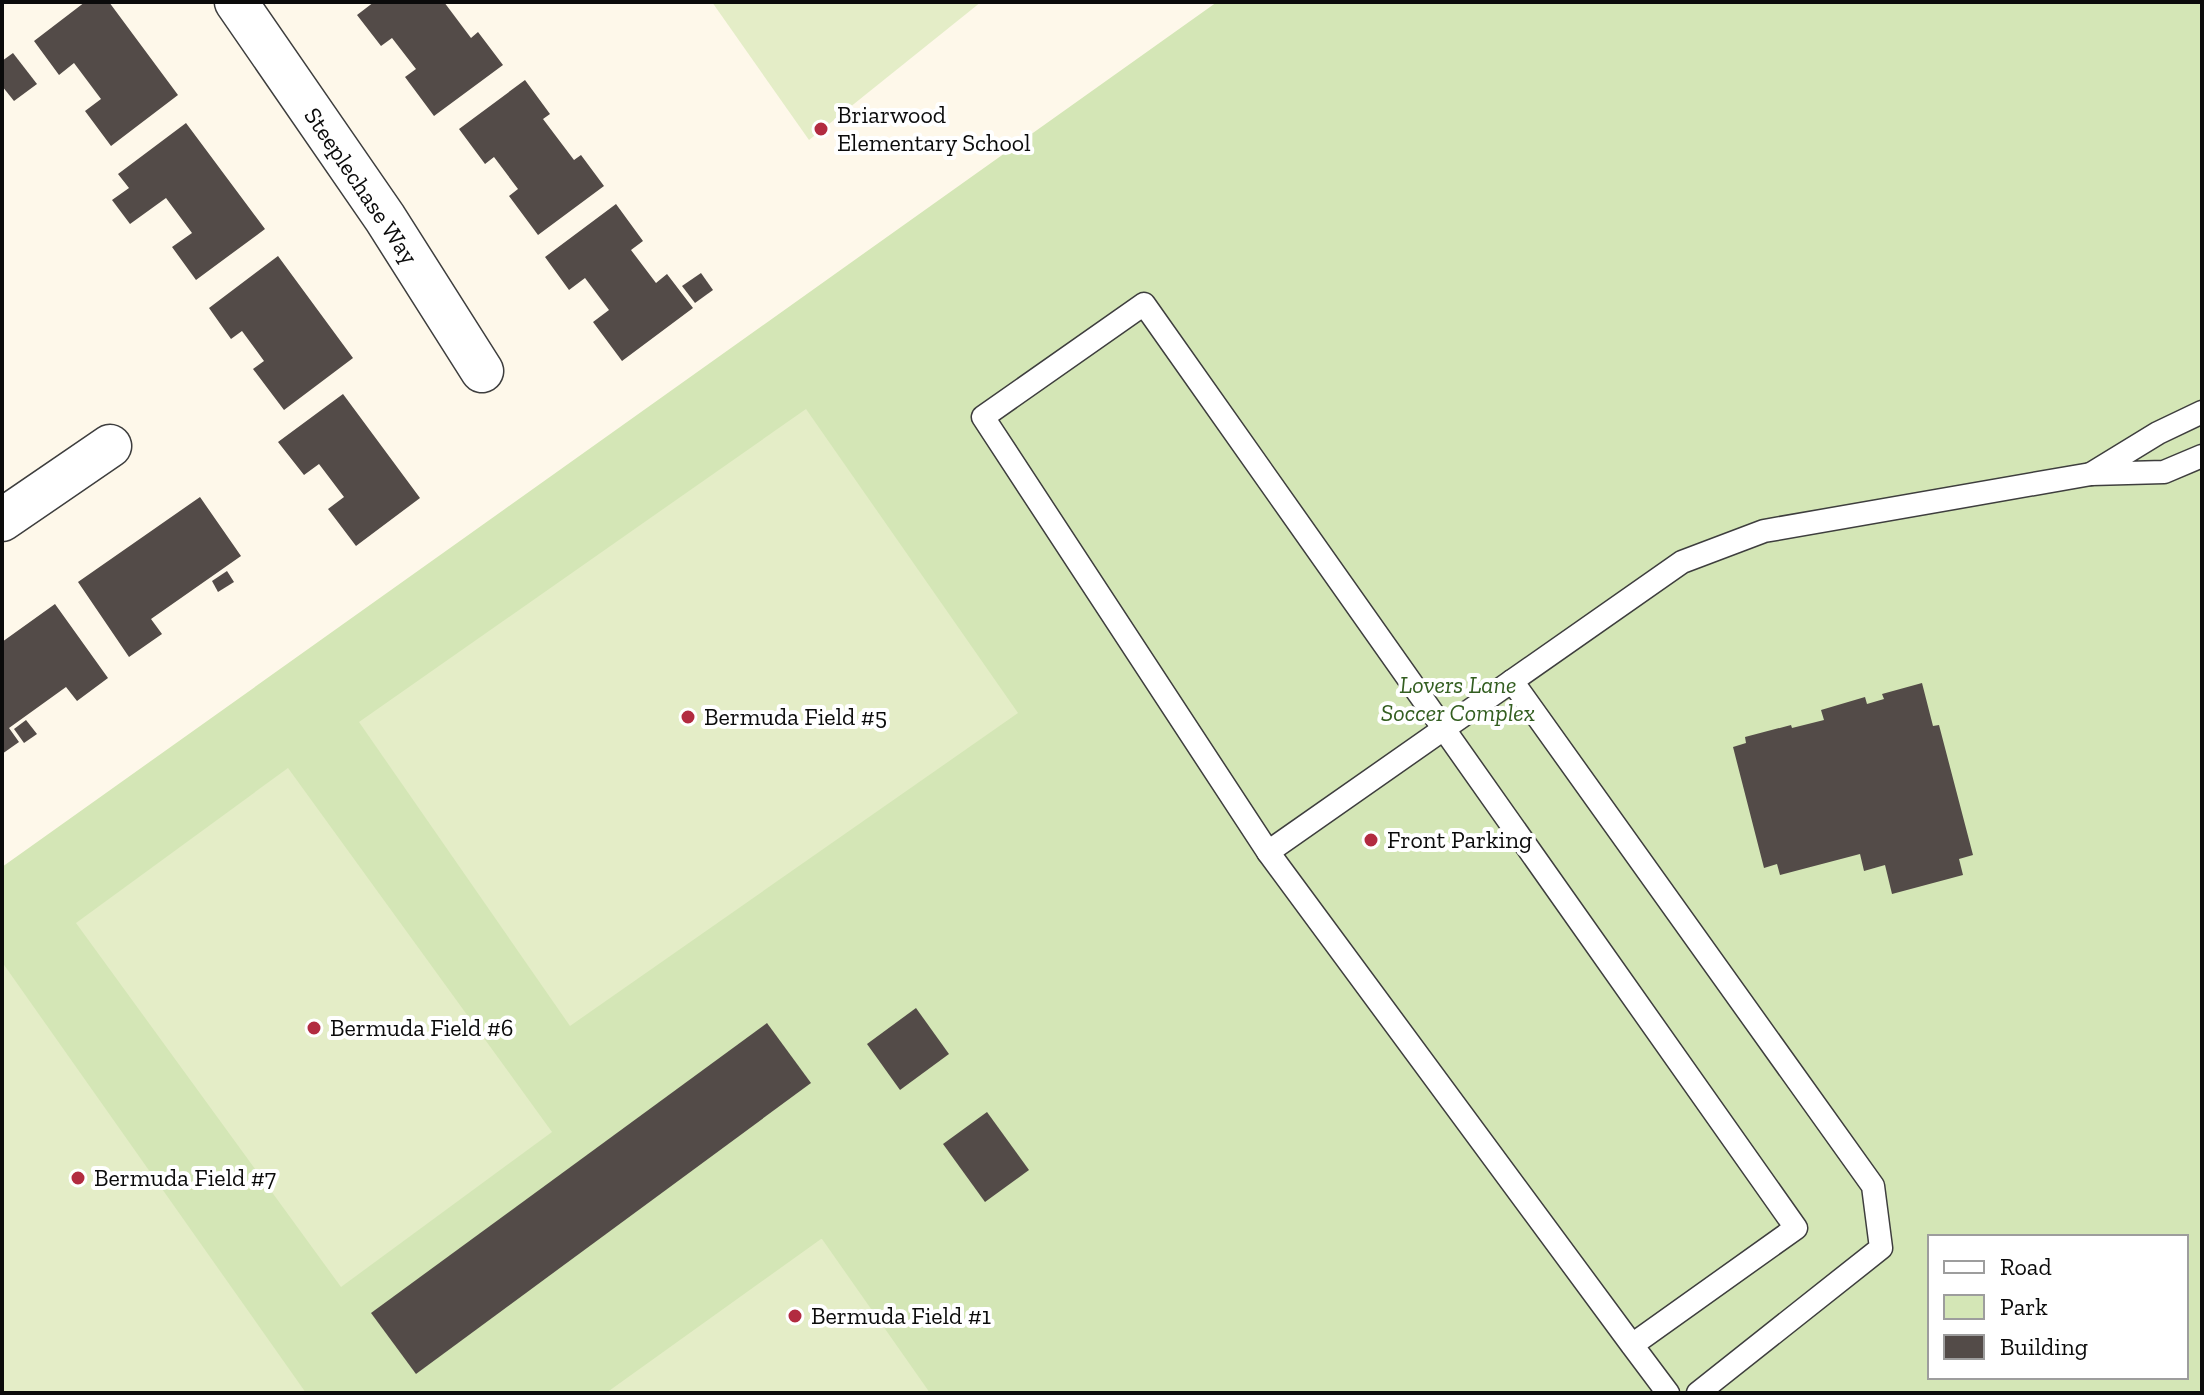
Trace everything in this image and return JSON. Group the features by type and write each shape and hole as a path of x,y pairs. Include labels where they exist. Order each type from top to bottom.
{"street":[{"name":"Steeplechase Way","path":"236,2 385,218 482,371"},
{"path":"2,520 110,446"}],"lane":[{"path":"1632,1345 1796,1228 1144,304 983,417 1268,852 1632,1345 1668,1393"},
{"path":"2091,474 2158,433 2202,412"},
{"path":"1268,852 1682,562 1764,531 2091,474 2164,472 2202,456"},
{"path":"1512,681 1873,1186 1881,1248 1698,1393"}],"green space":[{"path":"712,2 981,2 809,140"},
{"name":"Lovers Lane Soccer Complex","path":"1217,2 2202,2 2202,1393 2,1393 2,867"},
{"name":"Bermuda Field #5","path":"806,409 1018,713 570,1026 359,722"},
{"name":"Bermuda Field #6","path":"288,768 552,1132 341,1287 76,923"},
{"name":"Bermuda Field #7","path":"2,962 306,1393 2,1393"},
{"name":"Bermuda Field #1","path":"821,1239 930,1393 606,1393"}],"building":[{"path":"85,2 109,2 178,95 111,146 85,111 101,99 74,63 59,75 34,41"},
{"path":"374,2 444,2 471,38 478,32 503,65 434,116 405,77 416,69 392,38 381,46 357,15"},
{"path":"13,53 37,84 14,101 2,86 2,61"},
{"path":"525,80 550,114 543,119 574,160 581,155 604,186 538,235 509,196 518,189 494,157 485,164 459,129"},
{"path":"186,123 265,229 196,280 172,247 192,233 166,198 130,224 112,200 129,188 118,174"},
{"path":"616,204 643,241 631,250 656,283 667,274 693,308 622,361 593,322 609,310 585,278 569,290 545,257"},
{"path":"278,256 353,358 284,410 253,369 264,361 242,331 231,339 209,308"},
{"path":"701,273 713,290 695,303 682,286"},
{"path":"343,394 420,498 356,546 328,509 344,497 319,464 304,475 278,442"},
{"path":"200,497 241,556 151,619 162,634 129,657 78,582"},
{"path":"227,571 234,582 218,592 212,581"},
{"path":"55,604 108,678 77,701 66,687 9,728 19,742 2,754 2,642"},
{"path":"1922,683 1933,726 1939,725 1973,855 1959,859 1963,875 1892,894 1885,865 1864,871 1860,854 1780,875 1777,864 1764,868 1733,747 1746,743 1745,737 1824,720 1821,710 1865,697 1867,704 1884,699 1882,694"},
{"path":"26,720 37,734 24,743 14,729"},
{"path":"916,1008 949,1054 900,1090 867,1044"},
{"path":"767,1023 811,1083 416,1374 371,1313"},
{"path":"987,1112 1029,1170 985,1202 943,1144"}],"place":[{"name":"Briarwood Elementary School","path":"821,129"},
{"name":"Bermuda Field #5","path":"688,717"},
{"name":"Front Parking","path":"1371,840"},
{"name":"Bermuda Field #6","path":"314,1028"},
{"name":"Bermuda Field #7","path":"78,1178"},
{"name":"Bermuda Field #1","path":"795,1316"}]}
